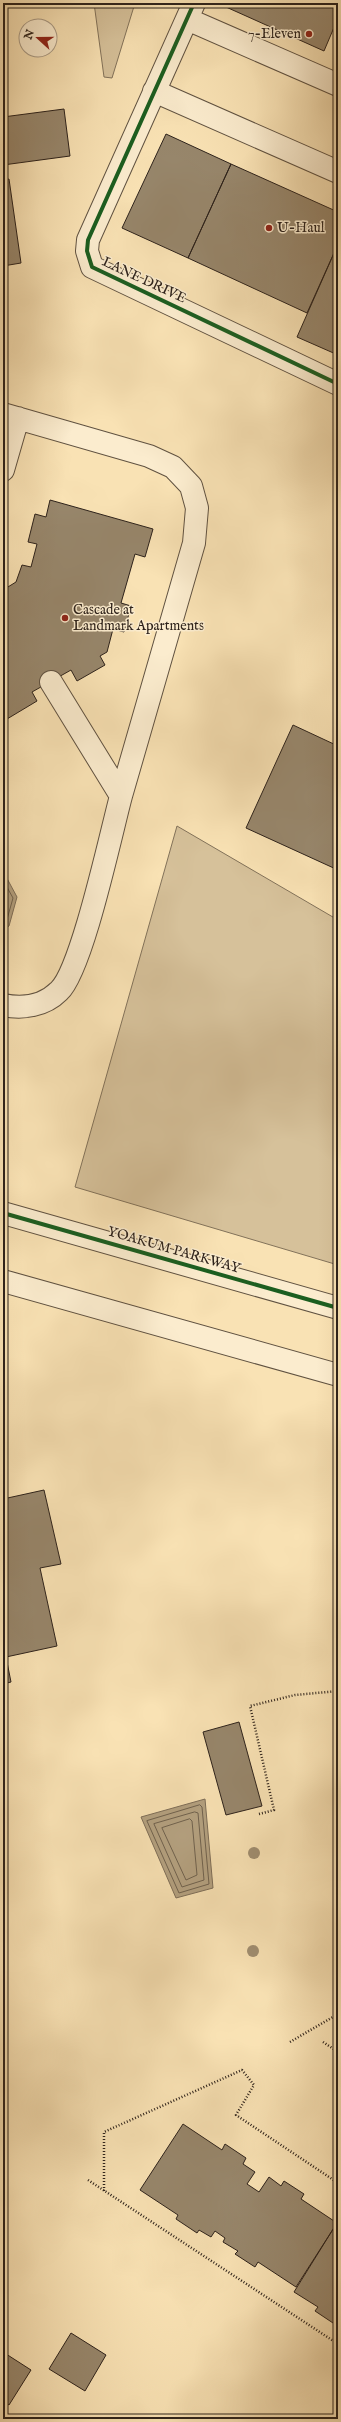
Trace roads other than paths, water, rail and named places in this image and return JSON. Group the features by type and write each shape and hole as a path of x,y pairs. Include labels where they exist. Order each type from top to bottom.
{"street":[{"path":"190,11 338,85"},
{"name":"LANE DRIVE","path":"190,11 88,240 87,251 92,267 338,384"},
{"path":"154,91 338,172"},
{"path":"3,470 10,416 149,456 173,467 191,486 197,508 194,543 121,796 82,941 70,972 60,991 41,1002 26,1007 3,1005"},
{"path":"51,682 121,796"},
{"name":"YOAKUM PARKWAY","path":"3,1213 338,1308"},
{"path":"3,1281 338,1376"}],"water":[{"path":"3,871 17,897 9,926 3,930"},
{"path":"205,1799 213,1888 176,1898 141,1817"}],"place":[{"name":"7-Eleven","path":"309,34"},
{"name":"U-Haul","path":"269,228"},
{"name":"Cascade at Landmark Apartments","path":"65,618"}]}
